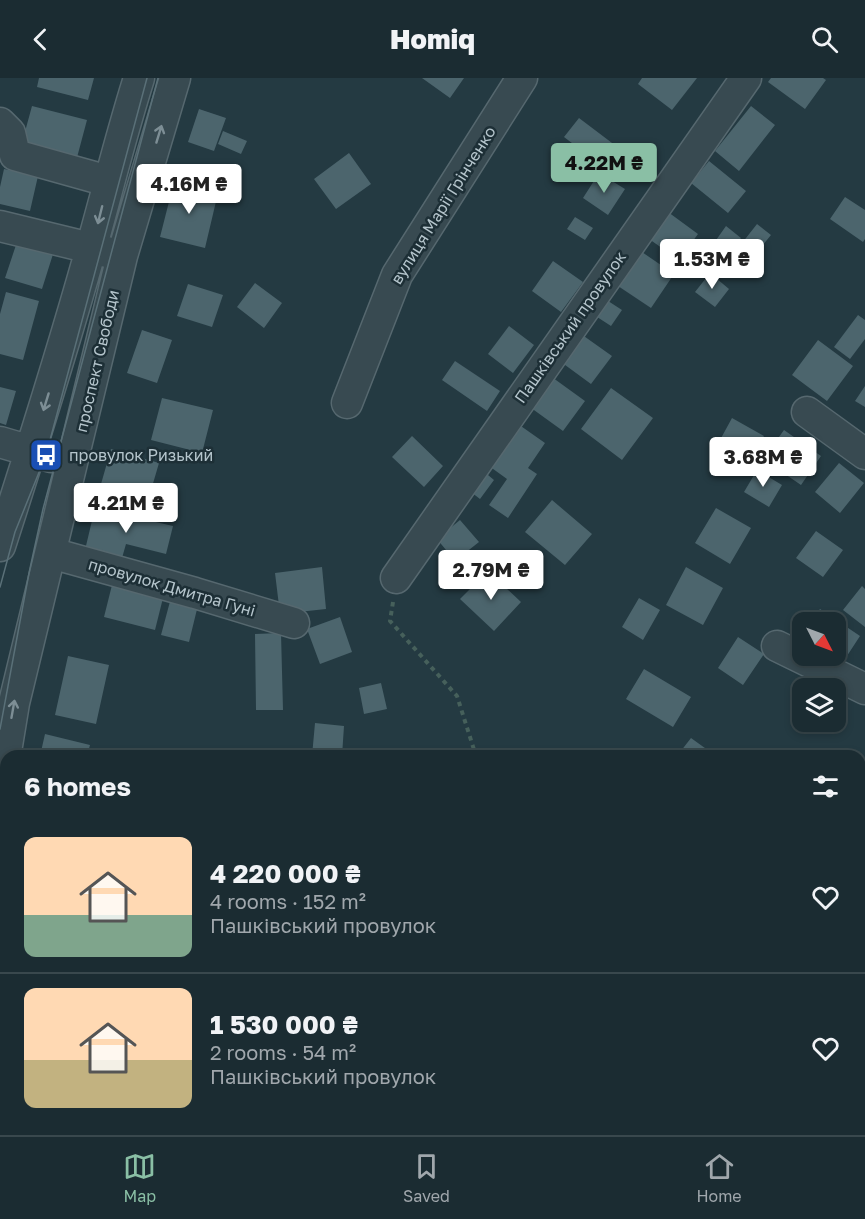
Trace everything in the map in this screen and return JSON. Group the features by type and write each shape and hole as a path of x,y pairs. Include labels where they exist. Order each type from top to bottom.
{"street":[{"name":"проспект Свободи","path":"0,546 92,248 108,181 139,78"},
{"name":"проспект Свободи","path":"6,750 14,703 122,256 175,78"},
{"name":"вулиця Марії Грінченко","path":"347,403 397,275 522,78"},
{"name":"Пашківський провулок","path":"396,578 746,78"},
{"path":"0,123 10,133 15,155 108,181"},
{"path":"0,226 122,256"},
{"path":"807,412 865,454"},
{"path":"0,442 56,458 71,469"},
{"name":"провулок Дмитра Гуні","path":"51,553 294,623"},
{"path":"777,646 865,689"}],"path":[{"path":"390,621 457,696 474,750"}],"building":[{"path":"39,78 94,78 88,100 37,87"},
{"path":"422,78 464,78 450,98"},
{"path":"642,78 697,78 672,110 638,84"},
{"path":"771,78 823,78 826,80 805,109 768,82"},
{"path":"32,106 87,120 75,165 20,150"},
{"path":"751,106 775,125 739,171 715,151"},
{"path":"199,109 226,118 214,151 188,142"},
{"path":"579,118 620,149 606,169 564,137"},
{"path":"223,131 247,141 241,154 218,144"},
{"path":"628,152 647,166 636,182 616,167"},
{"path":"349,153 371,184 336,209 314,179"},
{"path":"709,161 746,191 728,213 691,183"},
{"path":"4,169 38,176 30,211 0,204 0,187"},
{"path":"599,173 625,189 608,215 583,198"},
{"path":"174,182 218,193 205,248 160,237"},
{"path":"845,197 865,210 865,239 863,242 830,219"},
{"path":"668,212 698,234 679,260 649,239"},
{"path":"575,217 593,228 585,240 567,229"},
{"path":"757,224 771,235 748,263 735,252"},
{"path":"726,226 741,238 729,254 714,243"},
{"path":"18,239 54,251 42,289 5,278"},
{"path":"639,250 674,274 651,308 615,284"},
{"path":"553,261 583,282 561,312 532,291"},
{"path":"710,273 729,289 715,307 695,292"},
{"path":"255,283 282,303 264,328 237,307"},
{"path":"188,284 223,295 212,327 177,316"},
{"path":"6,292 39,301 23,360 0,354 0,314"},
{"path":"605,299 622,310 611,326 594,315"},
{"path":"858,315 865,320 865,339 850,359 834,347"},
{"path":"509,326 534,345 513,373 488,354"},
{"path":"142,330 172,340 157,383 127,373"},
{"path":"581,334 612,356 591,384 561,362"},
{"path":"818,340 853,366 827,401 792,375"},
{"path":"455,361 500,391 487,411 442,380"},
{"path":"549,375 585,401 563,431 527,405"},
{"path":"865,386 865,407 855,401"},
{"path":"0,387 16,391 6,425 0,423"},
{"path":"611,388 653,418 622,460 581,429"},
{"path":"162,398 213,410 202,453 151,440"},
{"path":"732,418 764,436 745,469 714,451"},
{"path":"518,424 545,443 528,468 537,474 508,518 489,505 507,479 489,466"},
{"path":"784,430 821,456 801,485 763,459"},
{"path":"412,436 443,466 424,487 392,457"},
{"path":"111,449 159,463 147,504 99,491"},
{"path":"839,463 864,483 840,513 815,492"},
{"path":"482,470 494,480 480,499 467,489"},
{"path":"757,470 782,485 769,507 744,492"},
{"path":"552,500 592,534 565,565 525,532"},
{"path":"95,508 173,526 166,554 126,544 122,558 85,550"},
{"path":"716,508 751,528 730,564 695,543"},
{"path":"460,520 479,542 455,561 437,539"},
{"path":"816,531 843,550 823,577 796,558"},
{"path":"322,567 326,609 280,614 275,573"},
{"path":"686,567 723,588 703,625 666,605"},
{"path":"488,571 521,602 494,631 460,599"},
{"path":"113,581 164,594 155,630 104,617"},
{"path":"862,586 865,589 865,627 843,610"},
{"path":"172,594 199,601 189,642 161,635"},
{"path":"639,598 660,610 643,640 622,627"},
{"path":"340,617 352,652 320,664 307,629"},
{"path":"846,627 860,636 846,657"},
{"path":"281,633 283,710 256,710 255,634"},
{"path":"738,637 764,654 743,685 718,668"},
{"path":"68,656 109,665 96,724 55,715"},
{"path":"644,669 691,697 673,727 626,699"},
{"path":"381,683 387,709 364,714 359,688"},
{"path":"315,723 344,726 342,750 313,750"},
{"path":"45,734 90,745 89,750 41,750"},
{"path":"691,738 708,750 682,750"}],"tram line":[{"path":"0,587 15,532 46,455 147,78"},
{"path":"0,729 43,509 158,78"}],"place":[{"name":"провулок Ризький","path":"46,455"}]}
